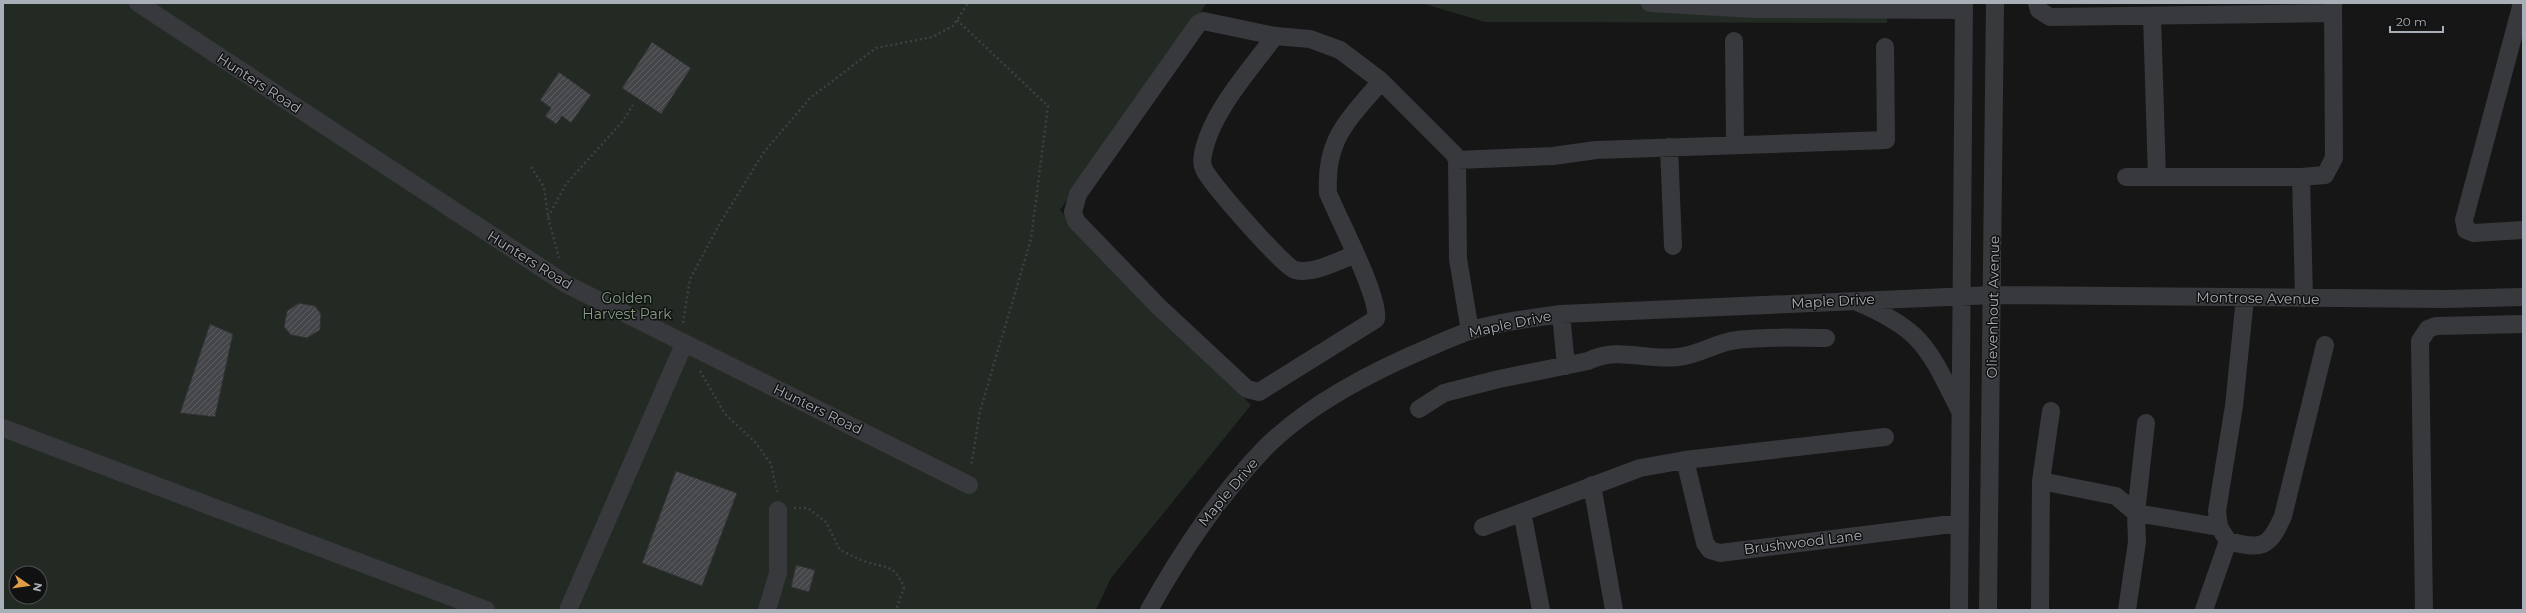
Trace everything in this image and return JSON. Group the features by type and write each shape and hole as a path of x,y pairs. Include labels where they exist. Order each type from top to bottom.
{"street":[{"name":"Hunters Road","path":"138,3 566,284 969,485"},
{"path":"1650,3 1754,9 1964,6 1963,296 1959,610"},
{"name":"Olievenhout Avenue","path":"1988,610 1993,295 1995,3"},
{"path":"2038,3 2039,10 2050,17 2152,16 2333,8 2334,158 2325,175 2301,177 2126,178"},
{"path":"2522,3 2464,220 2466,230 2474,233 2523,230"},
{"path":"2152,16 2157,177"},
{"path":"1380,81 1338,134 1331,150 1328,171 1328,192 1356,254 1377,312 1376,319 1259,392 1253,392 1158,306 1076,221 1073,212 1078,194 1198,24 1203,21 1210,21 1276,36 1310,40 1335,47 1353,57 1380,81 1454,154 1457,160 1458,259 1470,331"},
{"path":"1276,36 1216,117 1203,153 1204,168 1213,182 1272,250 1285,264 1294,270 1309,271 1356,254"},
{"path":"1734,41 1735,145"},
{"path":"1457,160 1669,147 1886,140 1884,47"},
{"path":"1669,147 1673,246"},
{"path":"2301,177 2304,298"},
{"name":"Montrose Avenue","path":"1963,296 1993,295 2444,300 2523,297"},
{"name":"Maple Drive","path":"1149,610 1192,537 1221,498 1264,449 1303,417 1348,388 1407,357 1470,331 1509,321 1561,314 1963,296"},
{"path":"2204,610 2223,534 2217,511 2234,406 2245,298"},
{"path":"1853,300 1883,313 1916,336 1929,351 1962,414"},
{"path":"1561,314 1566,366"},
{"path":"2424,610 2420,340 2428,329 2436,326 2523,324"},
{"path":"1419,410 1444,393 1588,362 1602,355 1617,353 1637,357 1679,357 1706,351 1736,340 1826,338"},
{"path":"568,610 684,344"},
{"path":"2041,481 2116,496 2136,513 2223,534 2249,547 2259,546 2275,535 2283,516 2325,345"},
{"path":"2040,610 2041,481 2051,411"},
{"path":"2127,610 2137,542 2136,513 2146,423"},
{"path":"3,428 486,610"},
{"path":"1483,527 1640,468 1685,460 1885,437"},
{"name":"Brushwood Lane","path":"1685,460 1705,543 1710,550 1720,553 1960,523"},
{"path":"1592,485 1614,610"},
{"path":"767,610 778,573 778,510"},
{"path":"1522,512 1541,610"}],"path":[{"path":"778,510 778,495 771,464 755,442 725,414 684,344 682,326 690,279 718,225 769,146 810,98 876,48 932,37 953,26 968,3"},
{"path":"957,20 1048,106 1031,239 980,411 969,485"},
{"path":"548,217 566,184 622,122 633,106"},
{"path":"531,167 544,187 548,217 566,284"},
{"path":"808,508 826,522 840,550 868,563 884,564 898,574 904,587 896,610"}],"green space":[{"name":"Golden Harvest Park","path":"3,3 1207,3 1060,210 1251,405 1111,578 1096,610 3,610"},
{"path":"1421,3 1888,3 1887,23 1485,22"}],"building":[{"path":"652,42 691,68 661,114 622,88"},
{"path":"559,72 591,95 571,123 562,116 556,124 545,116 551,108 540,100"},
{"path":"299,303 315,306 321,314 320,330 307,338 291,335 284,327 287,311"},
{"path":"210,324 233,334 215,417 180,413"},
{"path":"676,471 737,493 702,586 642,563"},
{"path":"796,565 815,570 809,592 791,587"}]}
